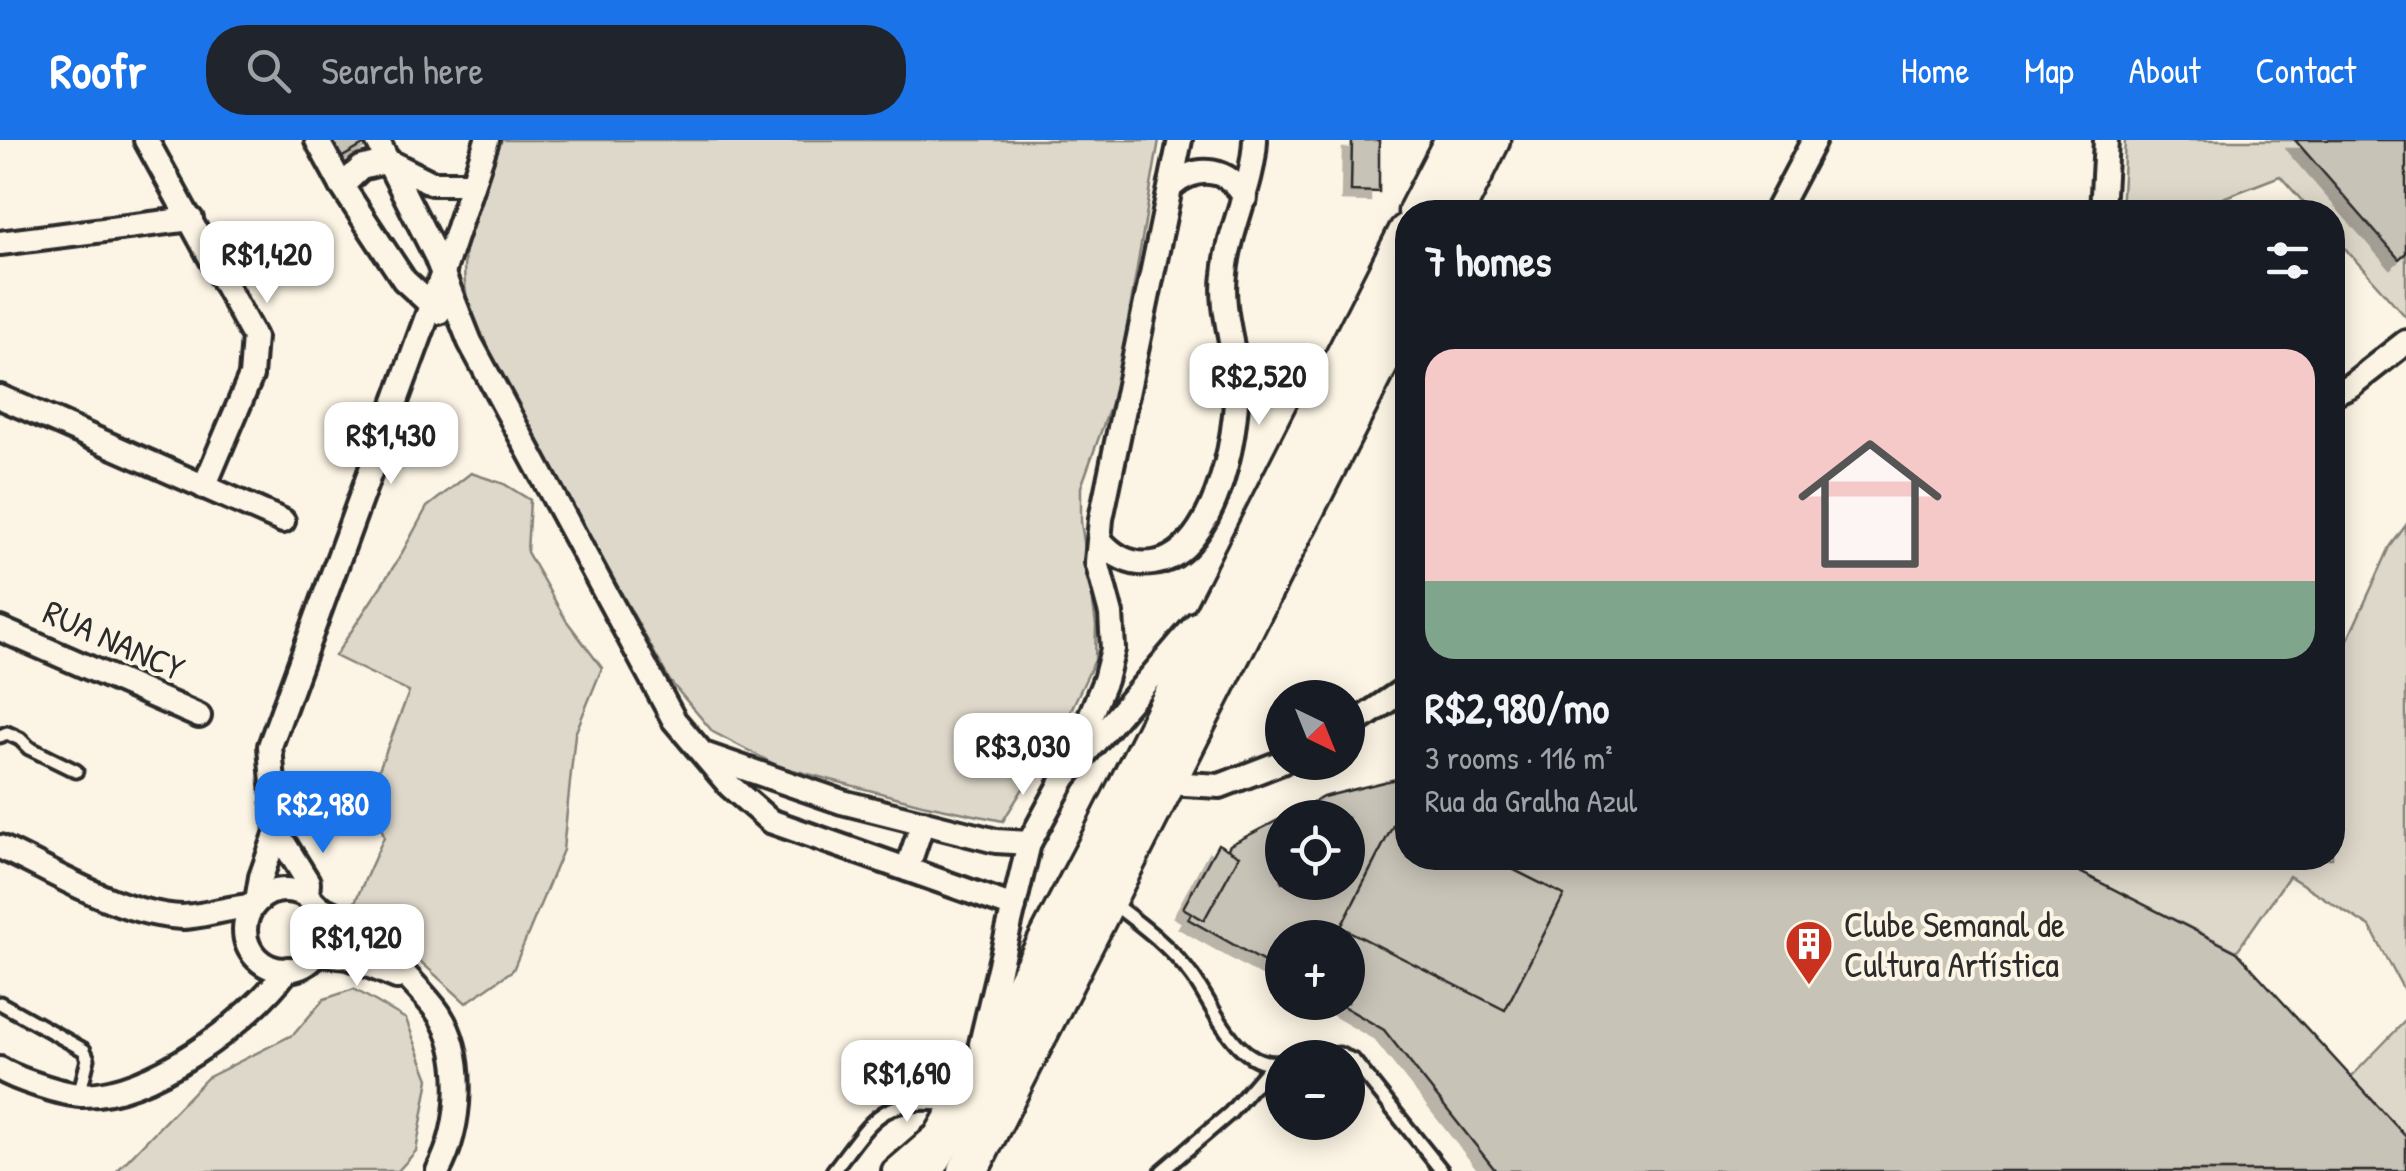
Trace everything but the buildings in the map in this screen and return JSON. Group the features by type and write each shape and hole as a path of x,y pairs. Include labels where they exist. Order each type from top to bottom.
{"main road":[{"path":"1424,200 1455,140"},
{"path":"1460,200 1490,140"},
{"path":"924,1171 962,1107 1395,258"},
{"path":"968,1171 1395,330"}],"street":[{"path":"146,140 254,337 251,376 204,487"},
{"path":"318,140 342,186 404,280 470,342"},
{"path":"277,832 308,882 312,901 326,929 317,952 298,968 288,970 264,965 252,954 244,938 244,921 254,903 277,832 270,746 443,274 488,140"},
{"path":"894,1171 962,1107 1029,843 1065,777 1105,680 1113,649 1112,614 1098,573 1100,519 1180,140"},
{"path":"1100,540 1115,555 1146,564 1169,560 1195,537 1226,464 1235,414 1235,364 1226,322 1224,279 1231,238 1251,178 1255,140"},
{"path":"1782,200 1814,140"},
{"path":"2103,200 2106,140"},
{"path":"342,186 383,151"},
{"path":"383,151 432,183 472,183"},
{"path":"383,151 443,274 470,342 674,720 689,741 770,822 1014,907"},
{"path":"1173,185 1190,174 1218,173 1235,182 1245,198"},
{"path":"0,242 191,218"},
{"path":"2345,388 2406,342"},
{"path":"1235,364 1254,380 1278,388 1302,389 1334,377"},
{"path":"0,396 283,521"},
{"path":"1065,777 1232,578"},
{"name":"RUA NANCY","path":"0,629 199,716"},
{"path":"1365,716 1395,696"},
{"path":"706,756 842,802 996,841 1029,843"},
{"path":"1167,783 1220,786 1265,769"},
{"path":"907,869 923,822"},
{"path":"0,847 136,910 186,917 254,903 264,894 280,889 297,890 352,924 439,1014 452,1046 459,1098 450,1148 438,1171"},
{"path":"317,952 348,957 409,982"},
{"path":"0,1069 79,1095 114,1090 159,1074 228,1026 276,986 288,970"}],"lane":[{"path":"0,736 6,733 20,738 29,748 76,770"},
{"path":"1107,900 1152,932 1192,975 1232,1039 1250,1055 1265,1059"},
{"path":"0,1003 84,1050 88,1059 79,1095"},
{"path":"1365,1075 1442,1171"},
{"path":"1162,1171 1230,1113 1265,1076"},
{"path":"833,1171 874,1118 896,1105 918,1101 962,1107"}],"shaded area":[{"path":"495,140 1159,140 1116,390 1081,487 1081,522 1096,625 1095,660 1069,714 1003,821 778,766 713,732 670,681 482,340 468,303 466,241"},
{"path":"2125,140 2406,140 2406,317 2345,248 2345,200 2301,200 2280,176 2218,200 2122,200"},
{"path":"471,473 504,484 530,500 527,552 566,620 602,668 575,734 563,850 513,970 466,1003 355,902 384,837 371,790 409,692 335,656 398,560 427,507"},
{"path":"2406,525 2406,994 2370,927 2289,876 2237,951 2076,870 2345,870 2345,646 2390,547"},
{"path":"354,989 406,1019 429,1079 416,1151 398,1171 117,1171 207,1078 294,1034 324,999"},
{"path":"2406,1020 2406,1137 2351,1077"}],"place":[{"name":"Clube Semanal de Cultura Artística","path":"1809,986"}]}
